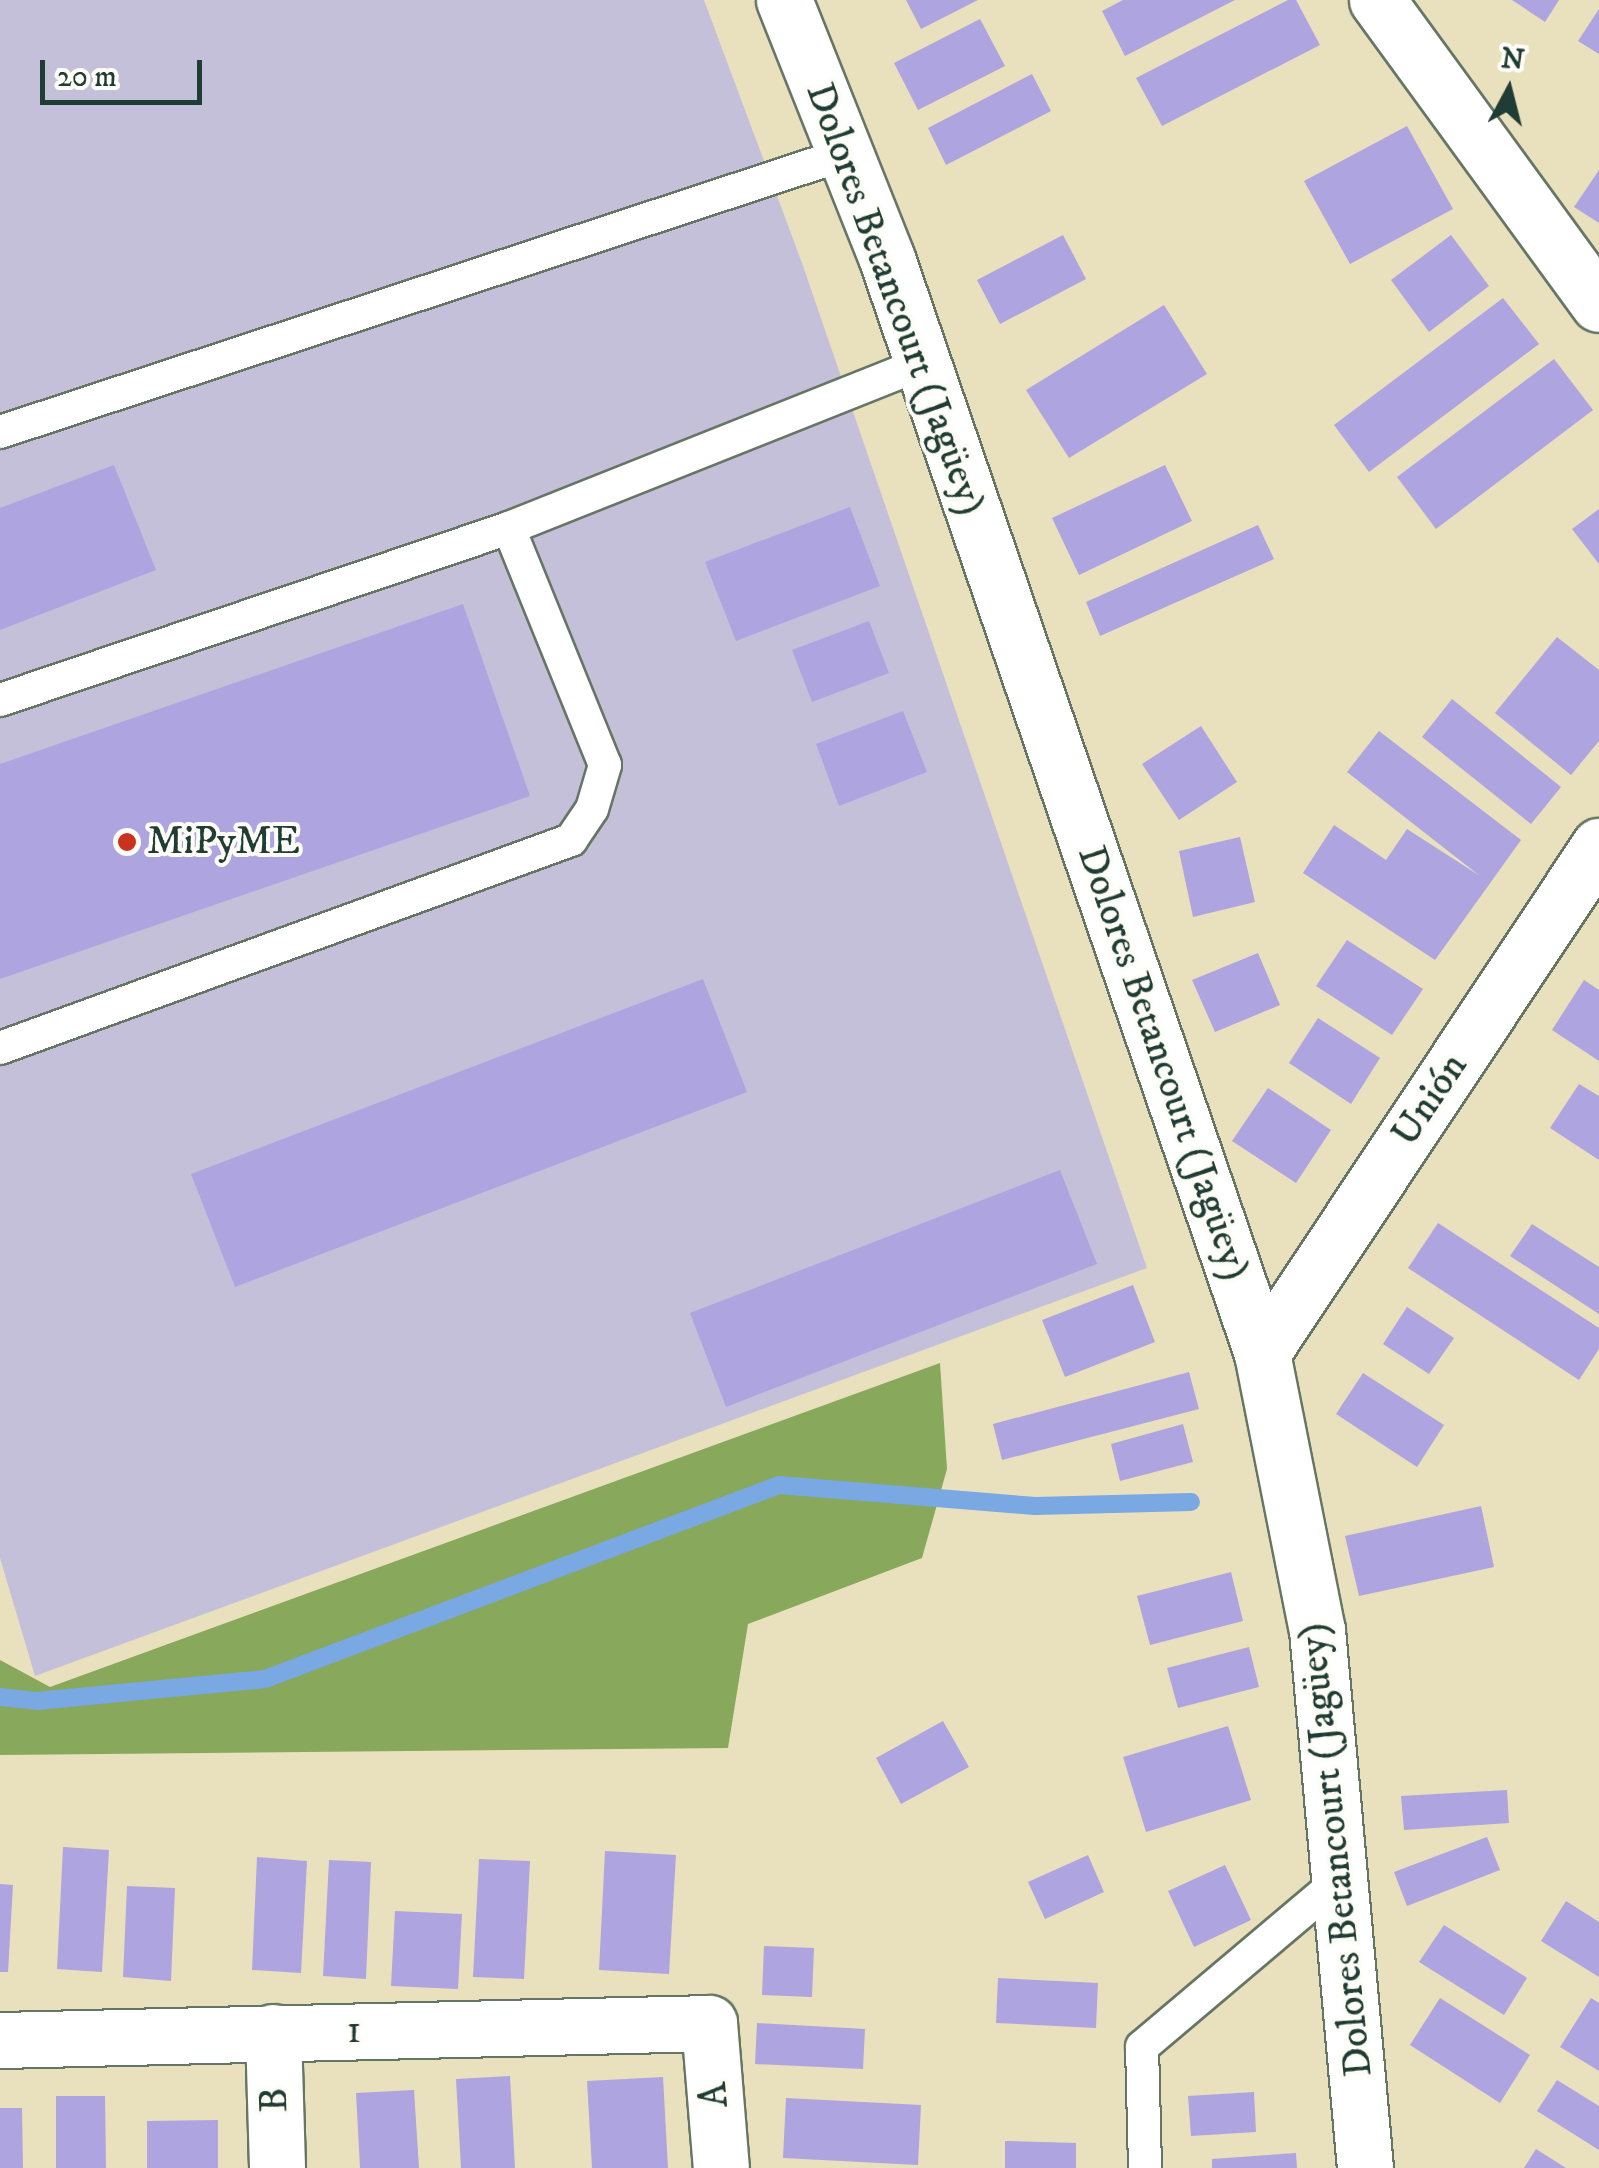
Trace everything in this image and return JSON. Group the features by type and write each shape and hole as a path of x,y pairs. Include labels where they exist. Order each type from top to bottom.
{"street":[{"name":"Dolores Betancourt (Jagüey)","path":"784,0 923,364 1262,1353 1317,1630 1344,1876 1365,2168"},
{"path":"1376,0 1599,304"},
{"name":"Unión","path":"1262,1353 1599,846"},
{"name":"1","path":"0,2040 709,2023"},
{"name":"A","path":"709,2023 720,2168"},
{"name":"B","path":"273,2032 277,2168"}],"lane":[{"path":"0,432 842,155"},
{"path":"0,700 509,528 923,364"},
{"path":"0,1048 571,840 592,809 605,765 509,528"},
{"path":"1146,2168 1142,2047 1344,1876"}],"shaded area":[{"path":"0,0 704,0 802,263 1147,1268 35,1676 0,1558"}],"green space":[{"path":"940,1363 947,1469 922,1558 748,1624 728,1748 0,1755 0,1660 50,1687"}],"building":[{"path":"906,0 978,0 921,29"},
{"path":"1123,0 1235,0 1125,56 1102,11"},
{"path":"1288,0 1296,0 1320,45 1162,126 1136,78"},
{"path":"1512,0 1559,0 1545,22"},
{"path":"1599,9 1599,54 1578,41"},
{"path":"980,19 1005,66 918,110 894,63"},
{"path":"1032,74 1051,111 946,165 928,128"},
{"path":"1407,126 1453,209 1350,264 1304,181"},
{"path":"1599,170 1599,223 1574,207"},
{"path":"1063,235 1086,279 1000,324 977,280"},
{"path":"1451,235 1489,286 1429,332 1391,280"},
{"path":"1503,298 1539,344 1369,472 1334,425"},
{"path":"1164,305 1207,374 1069,458 1026,390"},
{"path":"1554,359 1593,410 1436,529 1397,477"},
{"path":"114,465 156,570 0,630 0,508"},
{"path":"1165,465 1192,521 1079,575 1052,518"},
{"path":"850,507 880,586 736,641 705,562"},
{"path":"1599,509 1599,564 1572,529"},
{"path":"1258,525 1274,559 1100,636 1086,602"},
{"path":"463,604 530,796 0,979 0,764"},
{"path":"869,621 889,673 812,702 792,650"},
{"path":"1557,637 1599,670 1599,741 1571,775 1495,713"},
{"path":"1452,699 1561,787 1531,824 1422,737"},
{"path":"903,711 927,772 839,806 816,744"},
{"path":"1201,726 1237,782 1179,820 1142,764"},
{"path":"1379,731 1521,840 1435,960 1303,873 1334,825 1386,860 1407,829 1480,876 1347,772"},
{"path":"1240,837 1255,902 1193,917 1179,851"},
{"path":"1347,940 1423,989 1392,1035 1316,986"},
{"path":"1258,953 1280,1005 1215,1032 1192,980"},
{"path":"703,979 747,1092 235,1287 191,1174"},
{"path":"1584,980 1599,990 1599,1061 1552,1030"},
{"path":"1318,1018 1380,1058 1351,1104 1289,1063"},
{"path":"1579,1084 1599,1096 1599,1160 1550,1128"},
{"path":"1268,1088 1331,1130 1296,1183 1232,1141"},
{"path":"1060,1170 1097,1264 726,1407 690,1313"},
{"path":"1438,1223 1599,1328 1599,1349 1579,1380 1408,1268"},
{"path":"1532,1224 1599,1267 1599,1314 1510,1256"},
{"path":"1133,1285 1155,1342 1065,1377 1042,1320"},
{"path":"1407,1307 1454,1338 1429,1374 1383,1344"},
{"path":"1189,1372 1199,1409 1002,1460 993,1424"},
{"path":"1363,1373 1444,1425 1417,1467 1336,1414"},
{"path":"1183,1424 1193,1462 1120,1481 1111,1444"},
{"path":"1481,1506 1494,1567 1359,1596 1345,1536"},
{"path":"1231,1572 1243,1621 1150,1645 1137,1596"},
{"path":"1249,1647 1259,1687 1178,1708 1167,1668"},
{"path":"943,1721 969,1767 901,1804 876,1758"},
{"path":"1228,1726 1251,1800 1146,1832 1123,1757"},
{"path":"1507,1790 1509,1823 1404,1830 1401,1796"},
{"path":"1487,1837 1500,1870 1407,1906 1394,1872"},
{"path":"63,1847 109,1850 102,1972 57,1969"},
{"path":"605,1851 676,1855 669,1974 599,1970"},
{"path":"1088,1855 1104,1892 1045,1919 1028,1882"},
{"path":"257,1857 307,1861 301,1973 252,1970"},
{"path":"479,1859 530,1861 524,1979 473,1977"},
{"path":"329,1860 371,1862 366,1979 323,1976"},
{"path":"1225,1865 1251,1920 1194,1947 1168,1891"},
{"path":"0,1884 13,1885 8,1972 0,1972"},
{"path":"127,1886 175,1888 171,1981 123,1977"},
{"path":"1566,1901 1599,1922 1599,1977 1541,1941"},
{"path":"395,1911 462,1914 458,1989 391,1986"},
{"path":"1444,1925 1527,1978 1504,2015 1419,1962"},
{"path":"764,1946 814,1948 812,1997 762,1995"},
{"path":"998,1978 1098,1983 1096,2028 996,2023"},
{"path":"1440,1998 1530,2055 1500,2103 1410,2045"},
{"path":"1591,1998 1599,2003 1599,2071 1560,2047"},
{"path":"757,2023 865,2029 863,2069 755,2064"},
{"path":"510,2076 515,2168 461,2168 456,2079"},
{"path":"663,2077 668,2168 592,2168 587,2081"},
{"path":"1557,2080 1599,2106 1599,2150 1537,2111"},
{"path":"414,2090 419,2168 360,2168 356,2093"},
{"path":"1254,2092 1256,2132 1191,2136 1188,2096"},
{"path":"56,2096 105,2096 106,2168 56,2168"},
{"path":"786,2098 921,2105 918,2165 783,2158"},
{"path":"0,2108 22,2108 23,2168 0,2168"},
{"path":"218,2120 218,2168 147,2168 147,2121"},
{"path":"1005,2141 1076,2143 1076,2168 1005,2168"},
{"path":"1536,2149 1566,2168 1524,2168"},
{"path":"1296,2153 1297,2168 1212,2168 1212,2159"}],"waterway":[{"path":"0,1697 37,1701 265,1679 779,1485 1035,1506 1191,1502"}],"place":[{"name":"MiPyME","path":"127,842"}]}
